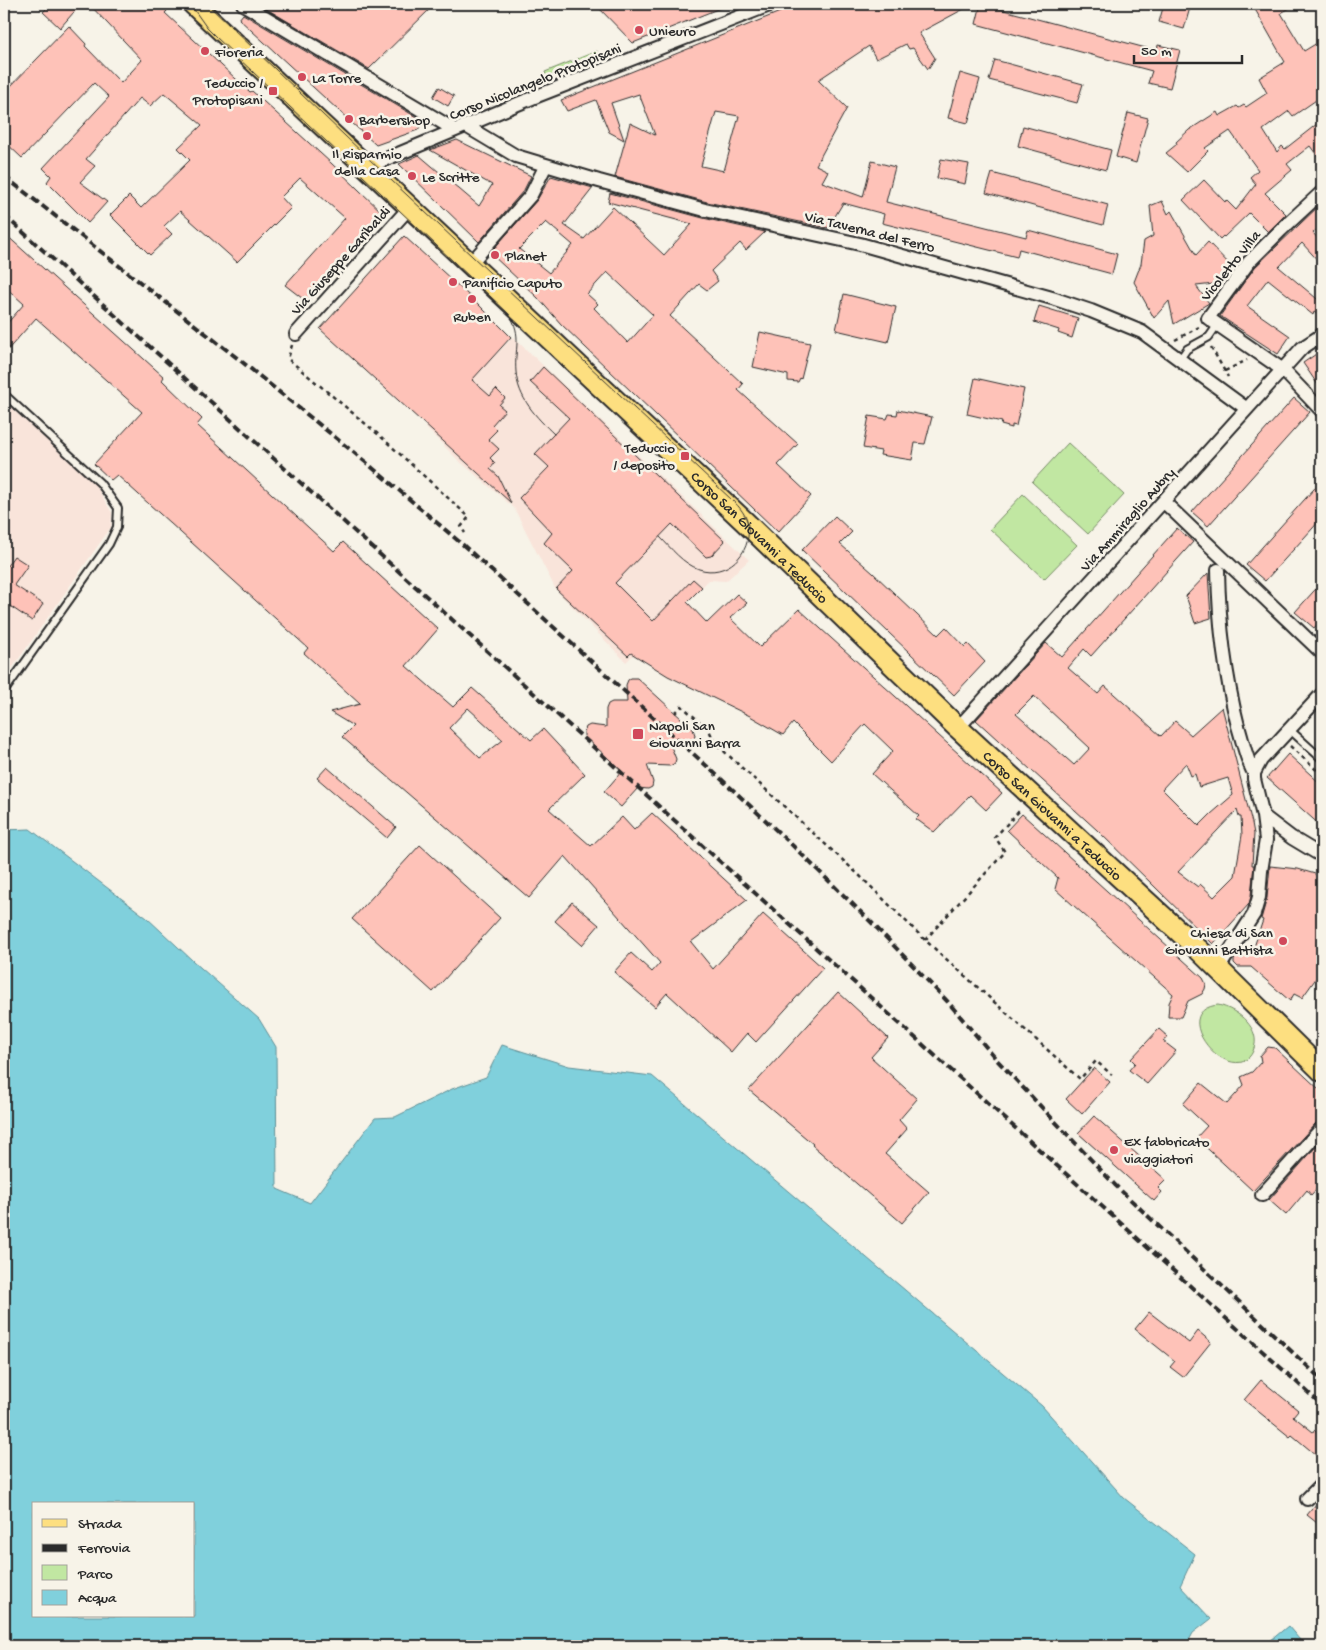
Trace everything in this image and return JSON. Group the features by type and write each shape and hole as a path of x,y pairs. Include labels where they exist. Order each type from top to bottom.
{"main road":[{"name":"Corso San Giovanni a Teduccio","path":"193,4 744,521 958,728 1218,969 1322,1072"},
{"path":"203,4 217,25"}],"street":[{"name":"Via Taverna del Ferro","path":"243,4 461,128 516,156 705,210 860,244 1052,298 1091,311 1142,332 1247,409"},
{"name":"Corso Nicolangelo Protopisani","path":"367,167 537,96 772,4"},
{"path":"470,264 531,195 546,165"},
{"name":"Vicoletto Villa","path":"1283,370 1212,323 1208,318 1249,262 1280,230 1322,192"},
{"name":"Via Giuseppe Garibaldi","path":"296,334 410,208"},
{"name":"Via Ammiraglio Aubry","path":"958,728 1302,348 1322,335"},
{"path":"1283,370 1321,407"},
{"path":"1164,502 1322,653"},
{"path":"1218,570 1220,622 1228,680 1247,758 1254,773 1266,840 1259,897 1254,914 1218,969"},
{"path":"1254,773 1261,760 1322,694"},
{"path":"1263,816 1292,838 1322,856"},
{"path":"1262,1195 1322,1128"},
{"path":"1307,1499 1322,1484"}],"lane":[{"path":"1180,359 1187,349 1209,337 1212,323"},
{"path":"4,394 100,483 118,508 117,527 108,544 4,692"},
{"path":"1290,729 1322,759"}],"path":[{"path":"1174,340 1200,326 1212,323"},
{"path":"1200,326 1230,382"},
{"path":"296,334 288,359 379,435 469,517 461,527 465,533"},
{"path":"1220,374 1249,360"},
{"path":"675,713 682,706 709,730 715,743 860,876 924,940 1080,1079 1096,1061 1112,1075"},
{"path":"1302,756 1322,775"},
{"path":"924,940 1005,852 995,837 1024,806"}],"shaded area":[{"path":"513,337 749,560 726,581 709,580 626,662 556,590 514,508 457,459 425,427"},
{"path":"4,401 95,484 112,513 111,527 4,680"}],"green space":[{"path":"597,51 602,56 547,78 545,72"},
{"path":"1068,443 1124,495 1088,534 1032,482"},
{"path":"1023,494 1077,545 1044,579 990,529"},
{"path":"1218,1005 1233,1011 1246,1021 1254,1035 1255,1043 1252,1053 1242,1062 1231,1062 1220,1057 1202,1038 1198,1027 1199,1017 1205,1009"}],"water":[{"path":"30,829 147,918 259,1019 276,1047 277,1189 310,1203 375,1118 395,1117 452,1089 486,1077 502,1045 569,1066 652,1076 1042,1406 1124,1498 1195,1554 1180,1586 1211,1619 1193,1633 1186,1646 4,1646 4,830"},
{"path":"1288,1626 1305,1646 1264,1646"}],"building":[{"path":"51,4 81,4 60,28 43,12"},
{"path":"89,4 159,4 167,11 165,13 250,92 252,91 331,163 386,216 307,302 285,285 345,218 300,178 281,197 291,208 237,262 180,211 164,226 172,234 150,255 110,215 129,196 141,208 190,160 178,148 202,125 164,93 150,106 140,98 86,159 95,166 80,182 107,202 88,223 47,182 51,176 43,168 109,97 94,83 22,158 4,141 4,93 69,26 86,44 85,46 121,83 142,60"},
{"path":"258,4 435,4 369,69"},
{"path":"595,4 730,4 633,43"},
{"path":"800,4 973,4 919,33 935,58 928,69 913,48 909,49 906,44 876,59 869,46 818,80 847,108 816,165 828,171 822,182 863,197 872,161 895,167 886,202 1026,237 1028,230 1117,254 1112,274 1019,249 1017,257 882,223 884,214 843,203 828,228 707,202 615,177 630,123 655,135 639,94 611,103 624,140 609,132 596,100 567,111 561,100","holes":["716,112 739,116 724,171 701,166"]},
{"path":"981,4 1157,51 1158,45 1180,50 1170,88 1148,83 1152,71 976,24"},
{"path":"1164,4 1191,4 1184,29 1159,22"},
{"path":"1252,4 1297,4 1281,13 1304,51 1322,40 1322,96 1293,116 1289,111 1263,130 1277,152 1282,146 1285,149 1322,120 1322,162 1310,146 1287,164 1292,170 1265,193 1286,214 1268,232 1249,213 1220,239 1183,200 1204,180 1225,202 1226,200 1236,210 1256,184 1250,177 1258,170 1230,131 1205,148 1208,151 1187,172 1166,153 1189,130 1217,112 1219,116 1237,106 1239,108 1244,105 1246,107 1267,93 1259,78 1285,62"},
{"path":"243,14 423,121 418,130 376,145 239,19"},
{"path":"995,60 1083,84 1077,103 989,80"},
{"path":"960,73 980,79 968,123 948,118"},
{"path":"439,87 454,96 448,106 433,97"},
{"path":"1128,113 1148,118 1136,163 1116,157"},
{"path":"1023,126 1111,150 1106,170 1018,146"},
{"path":"457,140 531,176 524,190 479,242 399,164 419,155 479,206 492,185 430,150"},
{"path":"941,159 969,164 965,184 937,178"},
{"path":"992,173 1108,205 1103,225 986,193"},
{"path":"551,176 593,188 564,225 584,239 613,207 664,255 692,224 608,202 610,193 703,218 765,232 746,250 740,243 711,271 718,281 707,290 699,284 670,316 743,384 738,390 798,444 778,465 811,496 778,532 561,324 538,298 490,253 537,200","holes":["546,222 573,245 549,273 519,249","607,272 653,315 628,343 594,308 598,304 587,294"]},
{"path":"1162,201 1168,214 1171,211 1196,255 1208,242 1234,269 1224,283 1196,286 1209,303 1174,324 1169,301 1154,318 1134,282 1141,264 1144,241 1153,236 1150,206"},
{"path":"1322,203 1322,225 1313,233 1322,243 1322,265 1302,243 1279,267 1322,303 1322,317 1314,312 1313,315 1268,279 1247,306 1290,336 1278,354 1220,316 1255,267"},
{"path":"4,233 164,377 162,380 202,419 197,425 334,551 343,542 438,629 406,666 453,707 472,688 531,740 543,729 585,774 549,809 591,846 622,817 634,830 652,813 747,900 691,942 713,969 763,914 823,968 756,1042 747,1033 731,1052 667,993 655,1007 614,972 631,953 652,972 660,963 565,856 529,898 342,737 353,726 330,712 360,704 304,653 308,648 117,475 111,480 94,464 142,412 36,318 4,354 4,327 24,304 4,286","holes":["468,708 503,740 480,758 449,728"]},
{"path":"404,236 511,337 472,380 490,396 496,389 505,398 499,405 505,410 492,425 497,430 488,439 499,449 490,458 495,463 490,469 498,476 511,503 320,329"},
{"path":"844,294 896,307 888,342 836,330"},
{"path":"1039,306 1078,318 1072,338 1058,333 1059,330 1034,322"},
{"path":"760,332 810,343 801,379 798,382 788,381 788,375 753,367"},
{"path":"1322,350 1322,391 1303,363"},
{"path":"543,367 725,541 711,556 706,557 672,524 615,583 653,621 693,579 702,587 687,602 707,623 737,594 747,603 730,618 760,647 799,609 1002,793 986,810 970,795 934,832 916,819 919,816 872,774 893,751 865,724 831,761 793,723 783,735 750,716 668,676 631,653 628,656 556,589 573,571 544,543 552,533 519,498 549,467 535,454 569,418 530,382"},
{"path":"975,378 1024,389 1016,426 1012,425 1012,428 1001,425 1002,422 967,414"},
{"path":"1294,398 1310,412 1208,526 1192,512"},
{"path":"898,410 932,417 925,444 915,443 912,460 880,455 881,451 863,448 869,416 887,419 889,414 897,415"},
{"path":"1322,480 1322,518 1265,581 1246,565"},
{"path":"835,516 852,532 840,544 938,635 946,627 965,647 968,644 985,662 954,695 802,550"},
{"path":"1177,528 1193,542 1091,656 1084,649 1068,668 1098,694 1105,686 1161,736 1175,721 1191,735 1222,707 1252,823 1254,834 1252,865 1254,865 1249,904 1213,944 1097,830 976,720 1046,643 1062,657","holes":["1034,696 1090,748 1074,765 1016,714","1186,763 1191,776 1195,774 1199,787 1228,778 1233,795 1199,826 1162,789","1237,810 1239,817 1241,817 1242,835 1235,876 1214,897 1200,884 1198,887 1178,872"]},
{"path":"14,556 28,565 14,585 43,604 32,621 4,602 4,570"},
{"path":"1208,573 1211,618 1195,623 1186,596"},
{"path":"1322,582 1322,619 1314,628 1295,612"},
{"path":"631,678 637,678 693,729 695,735 694,740 689,742 668,739 676,759 675,763 670,766 647,765 653,782 652,787 648,789 638,788 621,807 604,792 622,771 584,736 584,732 586,727 590,725 606,727 606,709 608,704 612,702 627,702 626,685"},
{"path":"1288,754 1322,785 1322,827 1267,778"},
{"path":"327,767 396,827 387,838 317,778"},
{"path":"1022,814 1203,978 1206,984 1205,989 1202,994 1188,1001 1181,1017 1168,1017 1169,1003 1173,994 1055,889 1058,878 1007,830"},
{"path":"420,845 500,918 433,992 352,919"},
{"path":"1270,866 1298,869 1322,876 1322,929 1318,947 1322,948 1322,970 1302,998 1294,994 1290,1001 1251,967 1238,967 1234,963 1238,953 1252,953 1263,920 1261,919 1267,898"},
{"path":"572,902 599,925 582,945 555,921"},
{"path":"838,992 888,1038 871,1057 917,1099 899,1120 907,1129 885,1154 929,1192 902,1223 749,1090"},
{"path":"1159,1029 1168,1037 1163,1041 1176,1051 1147,1084 1129,1070 1135,1063 1131,1059"},
{"path":"1268,1047 1275,1048 1322,1092 1322,1120 1316,1123 1253,1191 1196,1138 1207,1126 1183,1104 1201,1083 1227,1104 1244,1085 1241,1077 1252,1072 1261,1062 1260,1056"},
{"path":"1094,1068 1110,1082 1082,1114 1066,1099"},
{"name":"Ex fabbricato viaggiatori","path":"1094,1116 1166,1180 1158,1188 1162,1192 1154,1201 1078,1133"},
{"path":"1322,1140 1322,1183 1311,1195 1307,1190 1286,1215 1269,1200"},
{"path":"1149,1312 1189,1343 1198,1331 1211,1342 1183,1377 1170,1367 1175,1361 1135,1329"},
{"path":"1261,1380 1298,1410 1293,1416 1322,1437 1322,1460 1292,1435 1290,1437 1244,1400"},
{"path":"1322,1497 1322,1527 1307,1515"}],"tram line":[{"path":"190,4 207,28 217,38 509,314 516,329 516,372 520,390 535,414 554,434"},
{"path":"207,4 391,180 735,503 745,515 748,526 746,546 741,554 727,567 719,570 709,571 693,567 660,537"}],"railway":[{"path":"4,176 241,361 368,464 462,544 731,788 872,923 948,1002 997,1060 1115,1185 1322,1380"},
{"path":"4,215 1322,1405"}],"place":[{"name":"Unieuro","path":"639,30"},
{"name":"Fioreria","path":"205,51"},
{"name":"La Torre","path":"302,77"},
{"name":"Teduccio / Protopisani","path":"273,91"},
{"name":"Barbershop","path":"349,119"},
{"name":"Il Risparmio della Casa","path":"367,136"},
{"name":"Le Scritte","path":"412,176"},
{"name":"Planet","path":"495,255"},
{"name":"Panificio Caputo","path":"453,282"},
{"name":"Ruben","path":"472,299"},
{"name":"Teduccio / deposito","path":"685,456"},
{"name":"Napoli San Giovanni Barra","path":"638,734"},
{"name":"Chiesa di San Giovanni Battista","path":"1283,941"},
{"name":"Ex fabbricato viaggiatori","path":"1114,1150"}]}
